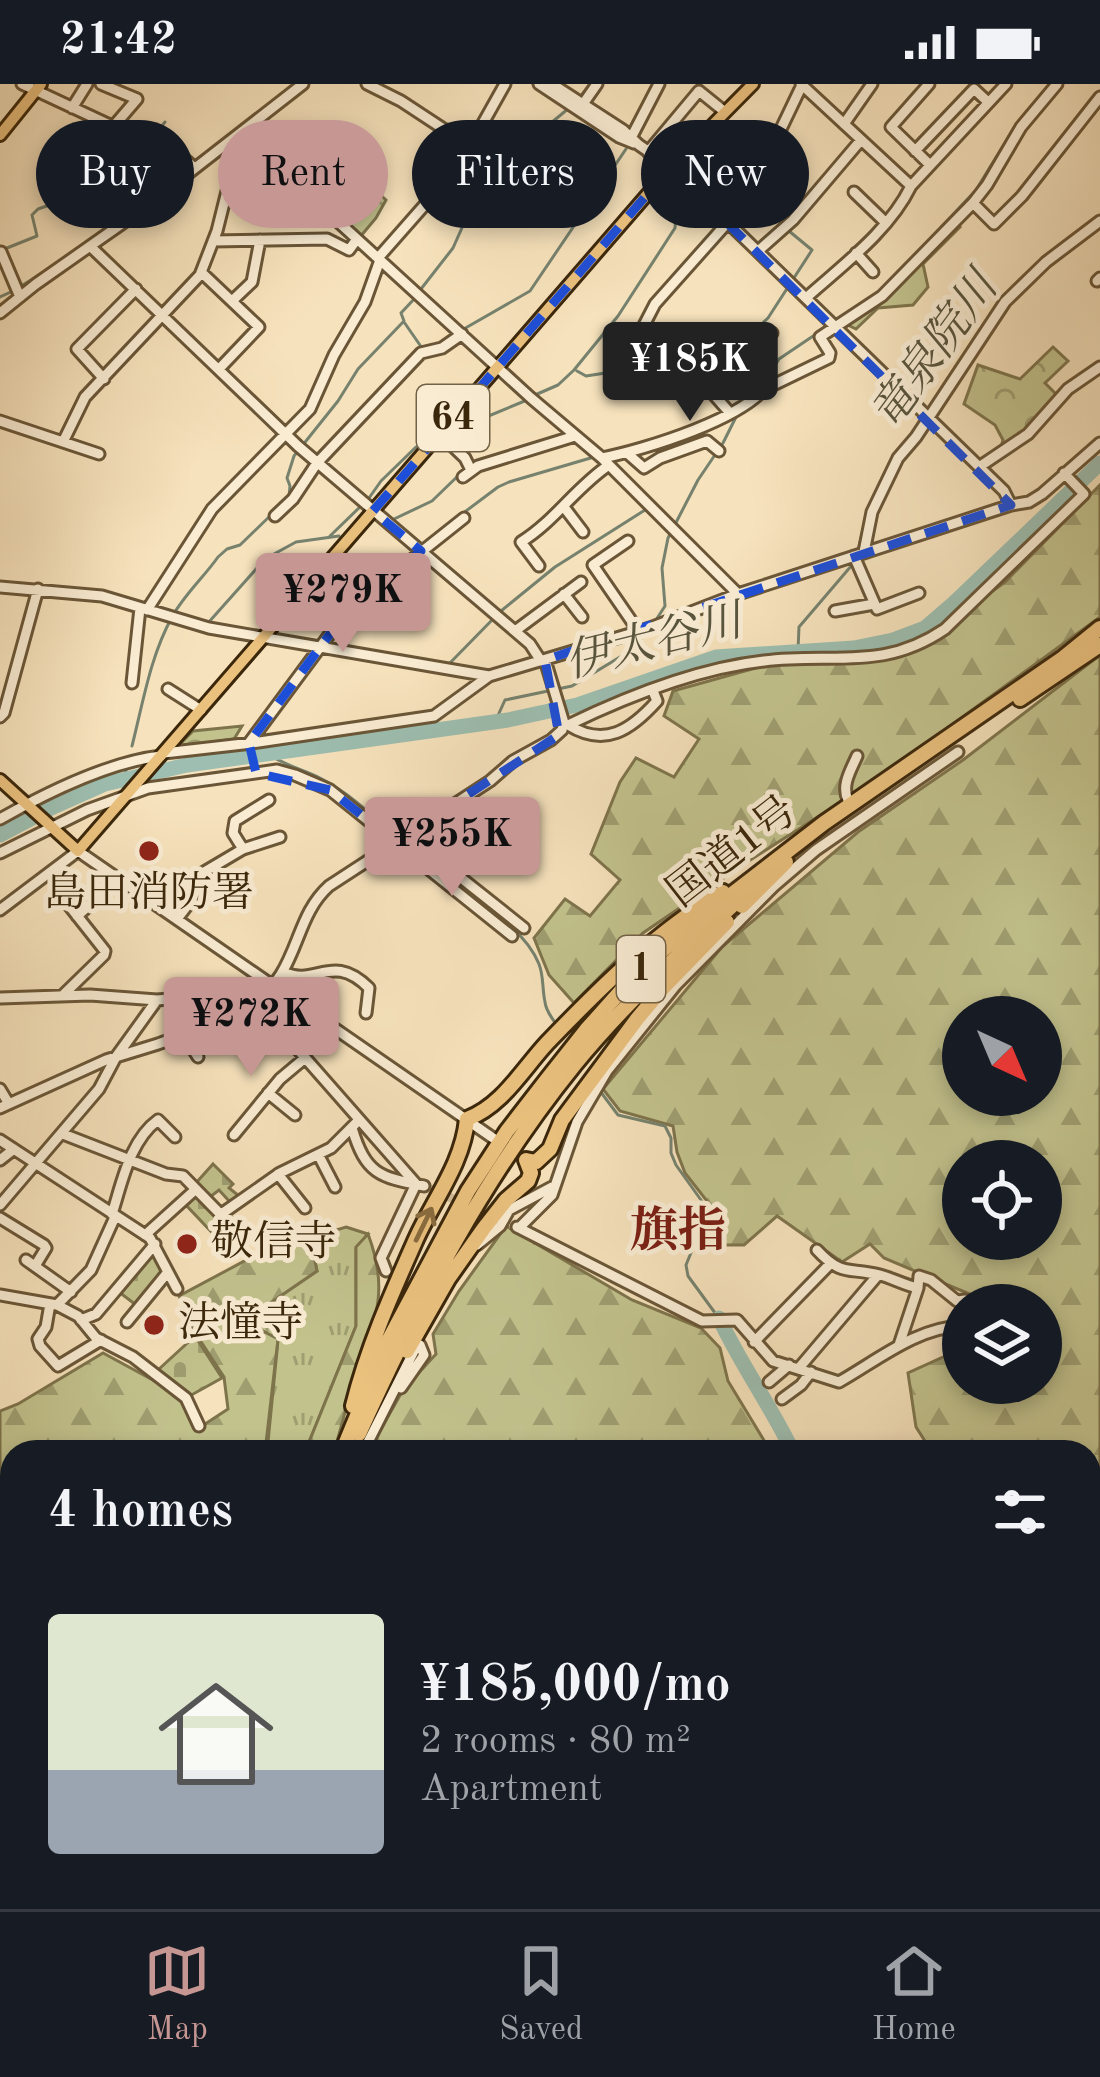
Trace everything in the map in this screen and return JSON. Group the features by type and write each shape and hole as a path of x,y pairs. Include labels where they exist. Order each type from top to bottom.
{"highway":[{"name":"国道1号","path":"354,1440 387,1343 468,1191 507,1131 637,973 824,823 1100,628"},
{"name":"国道1号","path":"356,1440 428,1288 482,1193 551,1094 649,983 789,859 1100,644"},
{"path":"352,1440 363,1369 416,1239 460,1154 467,1119 497,1101 562,1028 673,924 824,823"},
{"path":"357,1440 448,1279 506,1200 528,1180 531,1167 522,1157 536,1162 543,1158 562,1120 637,1019 789,859"}],"main road":[{"name":"64","path":"717,120 753,84"},
{"path":"0,135 38,87"},
{"name":"64","path":"78,851 263,638 366,505 440,434 641,202"},
{"path":"0,780 78,851"}],"street":[{"path":"22,84 38,87 98,120"},
{"path":"73,108 87,84"},
{"path":"100,84 137,99 119,120"},
{"path":"259,120 303,84"},
{"path":"367,84 431,120"},
{"path":"486,120 506,84"},
{"path":"538,84 639,145"},
{"path":"552,84 639,145"},
{"path":"583,104 597,84"},
{"path":"639,145 659,84"},
{"path":"844,124 872,84"},
{"path":"929,84 891,127 930,165"},
{"path":"807,297 876,234 910,186 1006,84"},
{"path":"539,566 521,542 564,507 606,462 730,413 766,388 829,358 820,337 883,296 973,203 1021,127 1057,84"},
{"path":"786,120 807,87 910,186"},
{"path":"916,151 974,89 988,102"},
{"path":"639,145 699,91 725,112"},
{"path":"973,203 994,224 1100,97"},
{"path":"1091,106 1100,115"},
{"path":"758,251 793,220 861,140"},
{"path":"194,168 218,151"},
{"path":"854,192 884,221"},
{"path":"918,611 913,595 877,608 874,604 859,554 872,512 898,458 1005,302 1100,220"},
{"path":"132,682 144,609 212,509 310,409 365,302 379,259 412,221"},
{"path":"63,442 79,406 201,272 218,222"},
{"path":"0,313 117,228"},
{"path":"345,228 606,462 738,594"},
{"path":"613,369 655,304 723,228"},
{"path":"734,228 1004,491 1011,505"},
{"path":"213,241 327,238 349,250 357,239"},
{"path":"232,302 252,281 260,240"},
{"path":"91,248 317,463 530,644 543,661 565,723 599,736 626,729 657,701 652,691"},
{"path":"1,252 20,296"},
{"path":"856,253 873,272"},
{"path":"201,272 259,327 219,369"},
{"path":"0,283 12,278"},
{"path":"104,379 77,349 136,290"},
{"path":"766,388 769,382 764,373 770,356 760,346 772,333"},
{"path":"275,516 317,463 421,353 442,348 462,334"},
{"path":"979,466 1028,434 1068,389 1100,367"},
{"path":"700,379 730,413"},
{"path":"0,421 99,454"},
{"path":"440,434 465,458 467,474 575,436"},
{"path":"627,453 644,468 707,441 719,452"},
{"path":"0,819 137,759 434,716 489,676 639,632 738,594 1029,502 1100,443"},
{"path":"0,1088 5,1106 116,1057 255,1005 284,972 315,898 328,886 559,735 565,723 733,666 767,660 875,658 919,645 945,629 1084,494 1065,474"},
{"path":"564,507 583,532"},
{"path":"256,773 250,743 347,611 464,518"},
{"path":"628,541 593,565 639,632"},
{"path":"515,631 580,582"},
{"path":"0,589 101,596 209,628 489,676"},
{"path":"0,717 38,589"},
{"path":"564,594 582,617"},
{"path":"836,610 874,604"},
{"path":"168,688 201,710"},
{"path":"942,1329 909,1339 839,1382 773,1361 737,1320 702,1321 517,1227 552,1195 577,1122 607,1071 650,1014 774,886 861,816 958,752"},
{"path":"848,800 846,784 857,756"},
{"path":"0,854 87,810 148,788 277,770 330,790 512,936"},
{"path":"243,849 233,833 235,821 269,800"},
{"path":"406,835 524,928"},
{"path":"177,919 190,902 199,875 243,849 280,837"},
{"path":"0,910 78,851 493,1138"},
{"path":"77,916 119,879"},
{"path":"56,889 105,951 62,996"},
{"path":"284,972 298,978 343,970 369,988 365,1013"},
{"path":"0,998 236,996 255,1005 305,1058 355,1124 420,1185"},
{"path":"0,1205 99,1089 157,1000"},
{"path":"183,1034 199,1057"},
{"path":"234,1136 280,1079 305,1058"},
{"path":"268,1093 295,1115"},
{"path":"100,1340 58,1366 38,1339 53,1305 92,1270 143,1134 158,1120 175,1137"},
{"path":"220,1215 278,1174 319,1156 355,1124"},
{"path":"355,1124 357,1145 372,1169 394,1181 420,1185"},
{"path":"63,1134 166,1174 183,1176 234,1228"},
{"path":"0,1140 145,1235 176,1289"},
{"path":"0,1160 14,1149"},
{"path":"319,1156 335,1187"},
{"path":"278,1174 305,1208"},
{"path":"358,1440 479,1243 500,1226 509,1210 556,1184"},
{"path":"386,1271 381,1258 420,1185"},
{"path":"145,1235 196,1189"},
{"path":"0,1218 44,1245 30,1263 71,1292"},
{"path":"82,1320 96,1314 154,1244"},
{"path":"817,1250 834,1268 918,1288"},
{"path":"754,1342 830,1264"},
{"path":"127,1322 168,1272"},
{"path":"769,1382 794,1367 878,1275"},
{"path":"898,1346 919,1276 942,1287"},
{"path":"0,1294 53,1305 82,1320 100,1340 133,1357 185,1398 199,1426"},
{"path":"396,1384 400,1388 424,1355 420,1345"},
{"path":"782,1399 812,1372"}],"highlighted area":[{"path":"671,167 1011,505 545,660 559,735 395,842 330,790 256,773 249,743 347,611 421,551 373,511"}],"green space":[{"path":"958,225 923,264 928,287 913,305 878,308 856,329 848,325 874,308"},
{"path":"1053,347 1068,361 1045,383 1058,396 999,454 1003,440 995,425 964,404 978,365 1020,379"},
{"path":"1100,485 1100,617 877,779 643,933 574,1003 549,975 534,938 565,899 590,916 620,880 591,854 620,782 636,758 674,777 699,739 664,716 673,691 777,662 855,659 923,641 1005,582"},
{"path":"1100,655 1100,1440 924,1440 916,1427 908,1373 942,1358 942,1404 1062,1404 1062,1284 946,1284 884,1258 870,1244 842,1262 777,1216 744,1245 722,1245 707,1201 685,1173 673,1126 620,1111 603,1089 722,947 858,832 963,760"},
{"path":"242,726 234,739 177,747 193,731"},
{"path":"213,1164 239,1196 230,1202 219,1190 210,1197 196,1183"},
{"path":"198,1193 230,1230 219,1240 185,1204"},
{"path":"506,1226 632,1300 701,1328 720,1348 728,1381 764,1440 375,1440 403,1390 436,1354 433,1334"},
{"path":"346,1227 368,1234 356,1248 356,1326 310,1440 268,1440 278,1340 243,1321 317,1271 310,1238"},
{"path":"368,1234 378,1274 377,1308 337,1440 310,1440 356,1326 356,1247"},
{"path":"310,1238 317,1271 244,1321 278,1339 266,1440 0,1440 0,1411 103,1353 186,1398 199,1428 228,1409 224,1377 179,1296 278,1243"},
{"path":"153,1252 164,1272 136,1305 119,1292"},
{"path":"195,1336 222,1378 186,1398 158,1370"}],"waterway":[{"path":"258,113 294,84"},
{"path":"580,97 590,84"},
{"path":"881,291 976,190 1014,128 1050,84"},
{"path":"421,289 453,248 465,221 539,133 569,108"},
{"path":"194,163 218,144"},
{"path":"462,330 530,291 626,149"},
{"path":"2,250 37,236 32,215 36,211"},
{"path":"535,395 558,385 574,370 618,316 675,228"},
{"name":"竜泉院川","path":"1027,275 1084,228"},
{"path":"577,371 586,376 625,370 693,375 717,364 768,318 812,250 789,231"},
{"path":"21,286 54,266"},
{"path":"0,297 13,291"},
{"path":"289,497 287,478 294,456 358,369 404,321 401,313 416,297"},
{"path":"404,322 422,348"},
{"path":"771,372 779,359 828,326"},
{"name":"竜泉院川","path":"928,410 949,378"},
{"path":"462,427 527,400"},
{"path":"683,429 718,415"},
{"path":"654,623 665,606 662,568 668,538 737,415"},
{"path":"369,498 416,447"},
{"path":"462,514 509,482 594,457"},
{"name":"伊太谷川","path":"0,835 105,784 187,765 508,720 577,705 716,657 854,648 893,640 925,628 1100,463"},
{"path":"392,520 432,501 462,472"},
{"path":"330,536 362,505"},
{"path":"501,611 555,567 645,510"},
{"name":"竜泉院川","path":"858,550 868,511"},
{"path":"132,746 153,664 172,617 218,557 240,545 270,516"},
{"path":"194,619 208,623 274,554 296,542 339,536"},
{"name":"竜泉院川","path":"798,650 799,627 852,565"},
{"path":"447,666 494,618"},
{"path":"495,722 505,700 572,686 630,651 648,631"},
{"path":"267,753 341,791 398,839"},
{"path":"124,779 127,766"},
{"path":"448,879 523,938 541,969 547,1009 558,1027"},
{"path":"600,1091 618,1115 665,1126 676,1165 706,1207 686,1265 688,1276 718,1317"},
{"path":"719,1318 787,1440"}],"tunnel":[{"path":"424,1186 515,1226"}],"place":[{"name":"島田消防署","path":"149,851"},
{"name":"敬信寺","path":"187,1244"},
{"name":"法憧寺","path":"154,1325"}],"district":[{"name":"旗指","path":"678,1233"}]}
